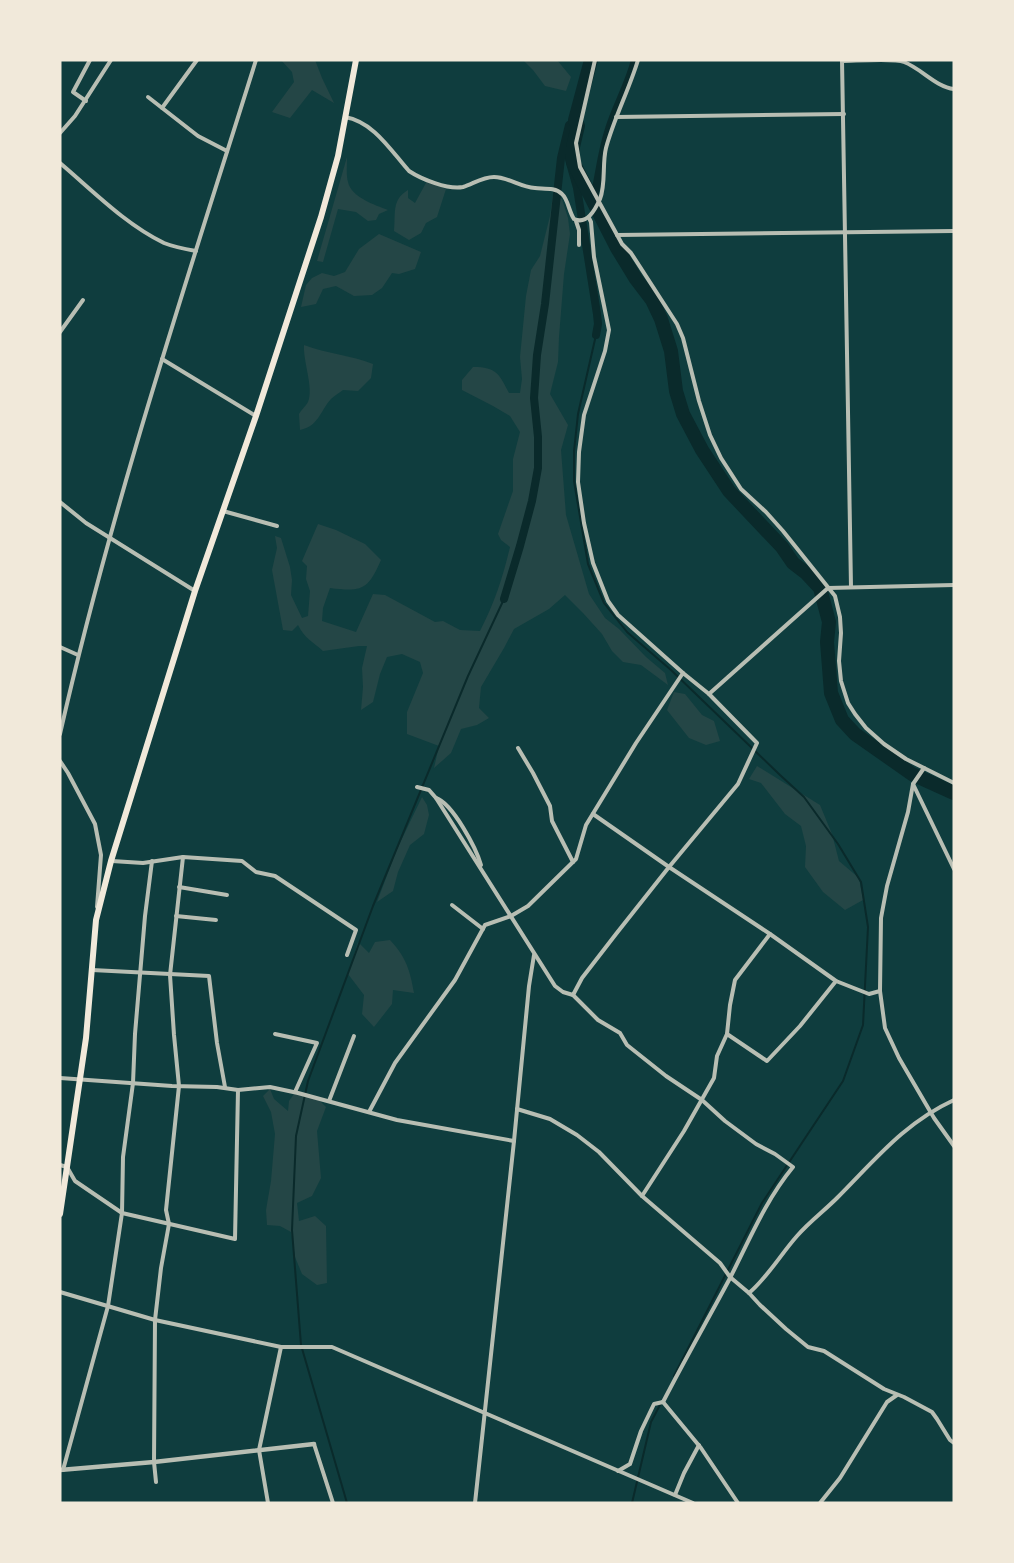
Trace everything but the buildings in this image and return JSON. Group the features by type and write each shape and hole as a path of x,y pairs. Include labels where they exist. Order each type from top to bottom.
{"highway":[{"path":"60,1214 64,1166 86,1038 96,920 111,861 195,591 256,416 321,217 338,156 356,60"}],"street":[{"path":"86,101 73,92 90,60"},
{"path":"60,133 86,101 111,60"},
{"path":"162,108 197,60"},
{"path":"60,734 109,537 256,60"},
{"path":"594,60 576,143 580,167 597,205 677,324 710,435 721,458 741,489 783,531 835,596 842,633 839,661 841,681 855,714 866,728 884,744 906,759 954,783"},
{"path":"578,221 588,218 601,196 605,151 638,60"},
{"path":"851,587 842,60 902,61 945,87 954,89"},
{"path":"148,97 198,136 227,151"},
{"path":"616,117 844,114"},
{"path":"345,117 353,118 369,127 409,171 423,178 454,188 489,177 501,177 527,187 556,190 561,193 571,215 578,221 579,245"},
{"path":"60,163 144,232 166,244 196,251"},
{"path":"573,995 582,978 738,784 757,743 709,694 682,675 618,615 608,601 593,563 578,482 579,452 584,415 605,351 609,330 594,257 591,222 588,218"},
{"path":"617,235 954,231"},
{"path":"60,332 83,300"},
{"path":"162,359 256,416"},
{"path":"60,502 86,523 195,591"},
{"path":"223,512 277,526"},
{"path":"709,694 828,588 954,585"},
{"path":"60,647 78,655"},
{"path":"369,1112 395,1063 455,980 485,925 511,916 528,906 576,859 586,825 636,742 682,675"},
{"path":"518,748 550,806 552,820 573,862"},
{"path":"60,761 95,824 101,855 96,920"},
{"path":"924,768 913,784 908,812 887,886 881,918 880,991 885,1028 899,1058 931,1113 954,1146"},
{"path":"913,784 954,870"},
{"path":"417,787 429,790 436,798 555,986 573,995 598,1020 620,1033 627,1045 666,1076 702,1100 725,1121 793,1167 779,1183 763,1209 730,1277 663,1402"},
{"path":"593,814 836,981 870,994 880,991"},
{"path":"111,861 143,862 183,857 242,861 256,872 275,876 356,930 347,954"},
{"path":"156,1482 154,1462 155,1320 161,1268 170,1224 166,1210 179,1086 170,975 183,857"},
{"path":"152,861 140,973 133,1083 123,1157 122,1213 108,1306 62,1470 314,1444 333,1503"},
{"path":"179,887 227,895"},
{"path":"452,905 483,929"},
{"path":"176,916 216,920"},
{"path":"642,1196 714,1078 717,1056 728,1034 735,980 770,934"},
{"path":"475,1503 534,955"},
{"path":"92,970 209,976 225,1088"},
{"path":"728,1034 767,1062 836,981"},
{"path":"275,1034 317,1043 296,1093"},
{"path":"329,1101 354,1036"},
{"path":"60,1078 237,1090 270,1087 397,1120 514,1141"},
{"path":"64,1166 75,1181 122,1213 235,1239 237,1090"},
{"path":"749,1293 758,1286 799,1234 848,1187 883,1149 902,1133 954,1100"},
{"path":"517,1109 549,1119 577,1135 599,1152 642,1196 710,1253 730,1277 808,1347 824,1351 876,1384 932,1412 954,1443"},
{"path":"60,1292 155,1320 281,1347 332,1347 693,1503"},
{"path":"268,1503 258,1450 281,1347"},
{"path":"820,1503 840,1478 887,1401 897,1394"},
{"path":"618,1471 630,1464 641,1431 654,1404 663,1402"},
{"path":"663,1402 699,1446 738,1503"},
{"path":"675,1495 699,1446"}],"shaded area":[{"path":"281,60 315,60 334,103 312,90 290,118 272,112 294,82 292,72"},
{"path":"523,60 557,60 571,77 566,91 545,86"},
{"path":"347,157 347,176 350,187 364,200 388,210 379,214 376,220 368,221 356,212 338,209 323,262 317,261"},
{"path":"427,181 446,189 437,217 426,223 421,233 409,240 394,231 397,203 408,190 408,198 415,203"},
{"path":"553,194 562,199 570,234 564,274 558,362 550,394 568,425 561,450 566,515 589,594 605,618 665,673 668,685 641,665 623,662 612,651 602,634 565,595 549,609 514,629 481,687 479,708 489,718 477,725 461,729 451,753 434,768 439,746 407,734 407,712 423,673 420,662 402,654 387,657 373,702 361,710 362,668 367,646 323,651 306,637 298,625 292,631 283,630 272,570 277,548 275,536 281,538 290,567 291,595 302,618 308,616 310,591 306,579 307,566 302,561 318,524 365,544 381,560 372,578 363,587 350,590 330,588 323,608 322,621 356,632 373,594 385,595 435,622 443,621 460,630 480,631 498,590 510,547 501,540 498,534 513,491 513,459 520,432 510,416 462,390 462,380 473,367 487,368 500,376 509,393 520,393 522,379 520,357 526,296 531,270 540,256"},
{"path":"379,234 421,252 415,269 399,274 392,273 382,288 372,295 354,296 336,286 323,289 316,304 301,307 306,285 312,278 322,273 334,276 345,272 359,249"},
{"path":"304,345 373,364 371,378 358,391 343,390 331,399 315,422 300,430 299,414 310,396"},
{"path":"674,692 685,694 702,715 714,721 720,741 706,745 689,738 667,710"},
{"path":"757,766 820,805 832,834 839,861 859,878 863,900 845,910 823,892 805,867 806,846 801,826 785,814 761,783 749,779"},
{"path":"422,797 429,815 424,834 410,845 398,872 393,891 377,902 397,849"},
{"path":"390,940 406,964 414,993 393,990 392,1004 374,1027 362,1014 364,995 348,974 358,942 369,953 375,942"},
{"path":"270,1089 274,1099 288,1111 289,1101 296,1091 315,1096 326,1107 317,1131 321,1178 312,1196 297,1203 299,1221 315,1216 326,1226 327,1283 317,1285 302,1274 295,1257 291,1232 280,1226 267,1225 266,1210 275,1134 271,1112 263,1096"}],"waterway":[{"path":"591,60 575,120 578,126 573,147 573,162 617,248 652,300 661,319 671,351 676,391 683,414 702,450 729,491 782,547 793,563 820,588 829,622 827,642 831,693 842,720 855,734 912,774 954,793"},
{"path":"593,202 606,138 635,60"},
{"path":"504,599 532,501 538,468 534,398 537,355 561,158 569,125 575,120"},
{"path":"572,133 568,156 577,188 597,314 596,335"},
{"path":"596,335 578,414 574,481 588,564 604,603 627,632 671,670 804,797 838,844 861,882 868,927 863,1025 843,1081 762,1203 674,1376"},
{"path":"347,1503 301,1345 292,1230 296,1136 308,1081 373,906 468,676 504,599"},
{"path":"632,1503 651,1422 661,1403"}]}
